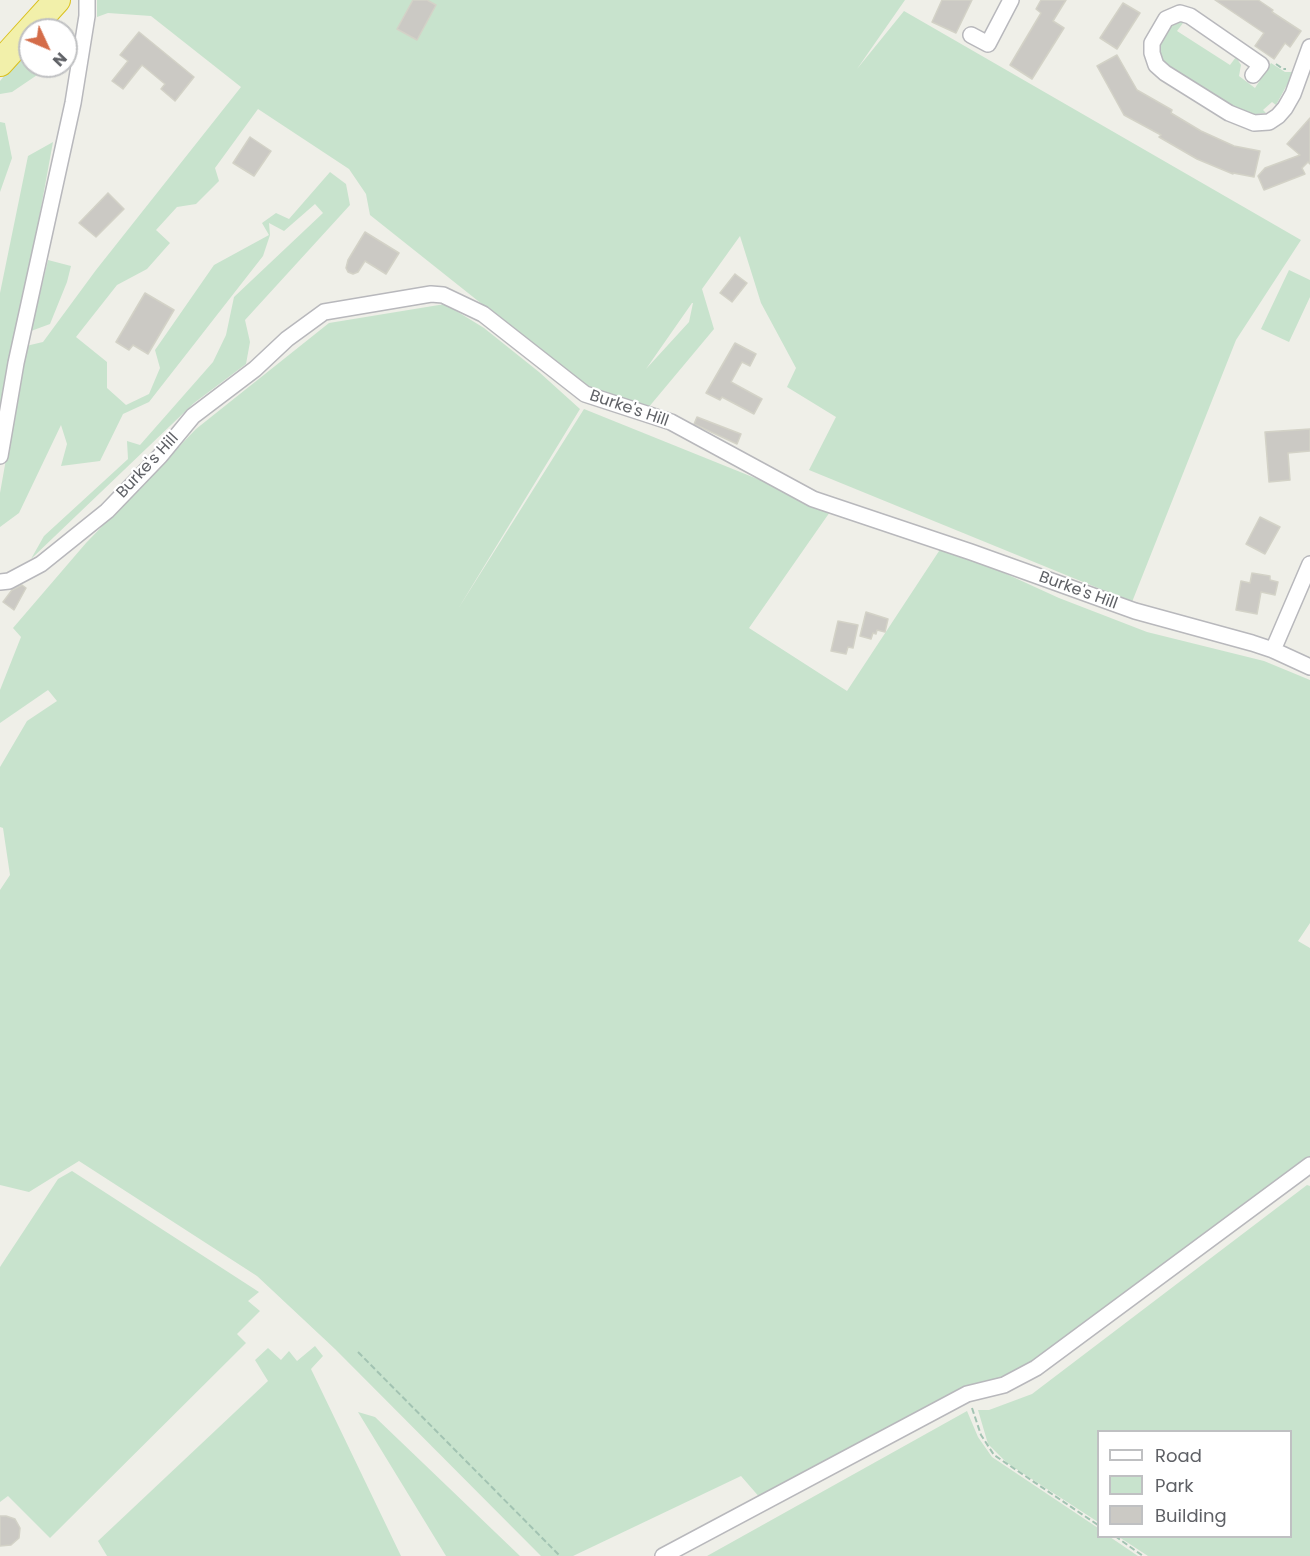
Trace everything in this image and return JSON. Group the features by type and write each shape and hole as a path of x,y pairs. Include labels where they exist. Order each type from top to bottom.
{"highway":[{"path":"0,63 57,0"}],"street":[{"path":"0,456 16,363 73,103 87,16 87,0"},
{"path":"971,35 988,44 1011,0"},
{"path":"1253,75 1261,65 1190,16 1180,13 1166,19 1152,43 1156,65 1165,73 1229,113 1254,123 1269,122 1278,116 1293,94 1309,50"},
{"name":"Burke's Hill","path":"0,582 9,581 41,564 107,511 160,456 194,416 255,369 287,339 324,312 354,305 431,294 443,295 483,314 585,394 671,422 813,499 971,552 1135,612 1273,650 1310,667"},
{"path":"1273,650 1310,564"},
{"path":"663,1556 967,1394 1004,1385 1036,1368 1310,1165"}],"path":[{"path":"1271,61 1283,69 1295,68"},
{"path":"358,1352 560,1556"},
{"path":"967,1394 981,1435 994,1455 1097,1524"},
{"path":"1118,1538 1143,1556"}],"green space":[{"path":"97,0 905,0 857,69 904,11 1301,240 1236,340 1132,602 809,470 836,417 787,387 796,368 761,303 740,236 702,289 714,329 648,408 590,390 370,215 366,194 349,169 258,109 215,168 219,181 196,204 177,207 156,230 170,243 147,269 117,285 76,337 107,362 107,388 126,405 149,394 160,368 155,350 214,265 269,235 262,223 276,213 289,219 330,172 346,184 350,205 245,320 250,342 246,364 194,403 31,559 44,536 128,459 127,441 140,445 213,362 226,335 234,297 323,213 315,204 284,231 269,223 270,235 263,256 149,402 123,414 100,461 61,466 67,444 61,425 19,513 0,527 0,493 26,346 43,342 96,270 241,87 151,16 108,13 97,17","holes":["693,303 689,322 646,369"]},
{"path":"1179,20 1183,23 1177,31 1230,65 1236,57 1241,65 1239,76 1255,88 1271,63 1285,72 1294,72 1276,105 1272,102 1263,110 1266,113 1247,115 1211,95 1162,62 1157,47 1170,24"},
{"path":"18,59 18,78 33,78 12,92 0,94 0,81"},
{"path":"0,122 5,123 12,158 0,192"},
{"path":"53,142 0,432 0,293 28,156"},
{"path":"48,260 71,266 50,324 31,331"},
{"path":"1289,270 1310,280 1310,297 1289,342 1261,329"},
{"path":"445,304 484,328 539,372 580,409 458,609 584,409 832,509 749,628 847,691 943,545 1059,598 1147,632 1264,661 1310,680 1310,923 1298,941 1310,948 1310,1166 1006,1386 966,1393 761,1499 741,1476 573,1556 541,1556 335,1349 257,1276 79,1161 29,1192 0,1185 0,890 10,875 3,828 0,827 0,767 27,721 57,701 48,690 0,723 0,690 21,637 13,628 86,543 196,429 329,323"},
{"path":"72,1171 259,1292 248,1301 260,1311 237,1334 246,1343 50,1538 8,1496 0,1502 0,1267 58,1179"},
{"path":"1307,1185 1310,1186 1310,1556 1148,1556 1121,1538 1292,1538 1292,1430 1097,1430 1097,1521 1007,1463 988,1444 978,1410 989,1410 1032,1394"},
{"path":"315,1346 323,1356 311,1369 401,1556 107,1556 98,1541 268,1381 255,1360 268,1348 281,1360 289,1351 297,1361"},
{"path":"967,1411 978,1437 992,1457 1097,1527 1097,1538 1111,1538 1138,1556 707,1556"},
{"path":"358,1412 375,1417 520,1556 446,1556"}],"building":[{"path":"413,0 427,0 436,5 417,40 397,29"},
{"path":"942,0 972,0 956,33 932,22"},
{"path":"1041,0 1066,0 1053,21 1064,28 1032,79 1010,65 1041,13 1036,9"},
{"path":"1215,0 1258,0 1301,31 1290,47 1285,43 1274,59 1255,46 1264,33"},
{"path":"1123,3 1140,13 1117,49 1100,38"},
{"path":"139,32 194,77 175,101 161,89 165,84 142,65 123,89 112,81 128,61 120,55"},
{"path":"1117,55 1137,90 1172,110 1171,113 1201,131 1234,146 1260,151 1254,177 1233,174 1197,159 1159,137 1161,135 1124,115 1097,66"},
{"path":"1310,118 1310,164 1308,162 1302,168 1305,174 1264,190 1258,176 1265,168 1300,155 1287,144"},
{"path":"250,137 271,151 254,176 233,163"},
{"path":"108,193 124,209 96,237 79,223"},
{"path":"365,232 399,253 386,274 365,261 358,272 353,274 346,268 348,260"},
{"path":"735,274 747,283 732,302 720,293"},
{"path":"145,293 174,310 148,354 133,345 129,350 116,342"},
{"path":"735,343 756,354 750,366 742,362 731,382 762,399 754,414 722,397 720,400 706,393"},
{"path":"697,417 741,434 737,444 694,424"},
{"path":"1310,429 1310,451 1288,453 1290,480 1269,482 1265,432"},
{"path":"1260,517 1280,527 1265,554 1246,544"},
{"path":"1252,573 1270,576 1270,580 1278,582 1275,595 1261,592 1257,614 1236,610 1241,581 1250,583"},
{"path":"22,585 26,588 14,610 3,602 12,590"},
{"path":"866,612 888,619 885,632 877,630 871,639 860,636"},
{"path":"838,621 858,625 853,648 848,647 846,654 831,651"},
{"path":"0,1516 15,1519 20,1528 19,1538 11,1545 0,1546"}]}
